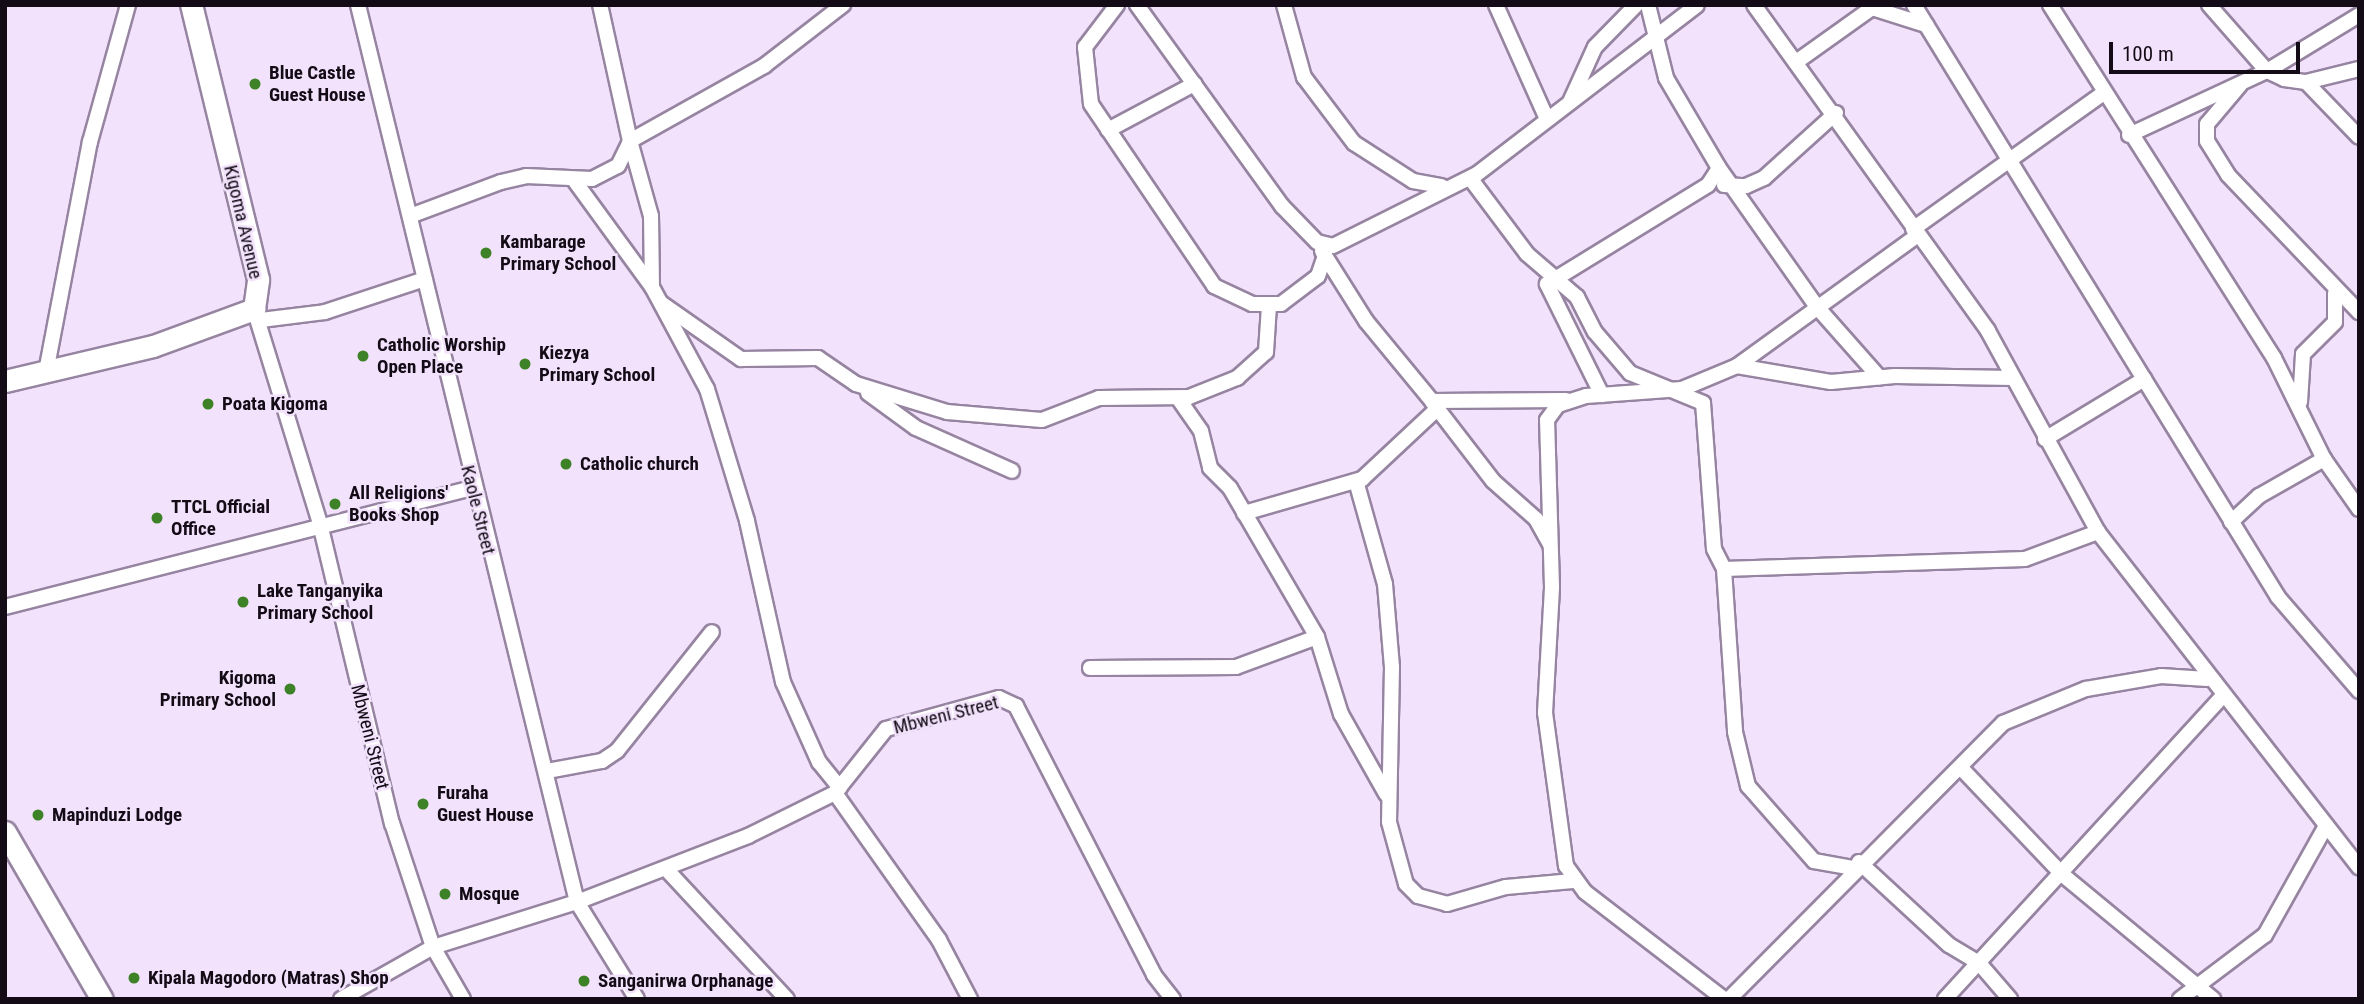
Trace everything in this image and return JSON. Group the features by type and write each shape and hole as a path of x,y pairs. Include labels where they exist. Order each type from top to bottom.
{"main road":[{"name":"Kigoma Avenue","path":"191,5 258,279 258,315"},
{"path":"5,381 153,346 258,315"},
{"path":"5,832 102,999"}],"street":[{"path":"46,372 90,142 128,5"},
{"name":"Kaole Street","path":"358,5 425,279 472,488 547,771 577,902 637,999"},
{"path":"600,5 629,141 651,216 652,288"},
{"path":"410,216 526,176 573,180 604,176 618,166 629,141 764,66 843,5"},
{"path":"1116,5 1085,47 1091,104 1214,286 1269,305 1309,285 1321,249"},
{"path":"1137,5 1275,197 1321,249 1366,321 1493,481 1536,519 1551,545"},
{"path":"1284,5 1304,77 1354,143 1413,181 1442,186"},
{"path":"1496,5 1547,118"},
{"path":"1570,102 1595,47 1636,5"},
{"path":"1648,5 1671,88 1719,168 1817,307 1879,377"},
{"path":"1321,249 1350,241 1442,186 1470,177 1547,118 1657,42 1697,5"},
{"path":"1754,5 1799,60 1987,331 2098,532 2207,679 2359,867"},
{"path":"1914,5 2278,597 2359,691"},
{"path":"2050,5 2102,94 2300,402 2324,459 2359,509"},
{"path":"2209,5 2267,71 2306,82 2359,69"},
{"path":"1799,60 1872,8 1926,25"},
{"path":"2129,135 2267,71 2359,15"},
{"path":"2306,82 2359,137"},
{"path":"1108,130 1194,85"},
{"path":"2240,85 2207,124 2207,141 2228,174 2274,216 2335,293 2359,312"},
{"path":"1434,405 1575,400 1602,395 1682,389 1737,366 2012,164 2102,94"},
{"path":"1708,185 1731,185 1764,178 1836,113"},
{"path":"1552,278 1708,185 1719,168"},
{"path":"1470,177 1552,278 1577,297 1595,332 1630,373 1697,396 1706,413 1712,530 1724,569 1735,732 1748,786 1814,861 1855,865 1949,945 1979,963 2010,999"},
{"path":"573,180 652,288 707,389 747,521 783,682 819,762 939,940 970,999"},
{"path":"1552,278 1551,300 1602,395"},
{"path":"258,315 325,312 425,279"},
{"path":"2300,402 2303,354 2335,322 2335,293"},
{"path":"661,303 741,359 818,358 916,428 1012,471"},
{"path":"856,384 947,412 1033,420 1060,417 1099,398 1178,398 1237,378 1260,361 1269,345 1269,305"},
{"name":"Mbweni Street","path":"258,315 320,524 366,727 433,947 463,999"},
{"path":"1737,366 1814,381 1879,377 2013,378"},
{"path":"2045,439 2144,379"},
{"path":"1178,398 1200,431 1210,468 1244,513 1317,637 1340,714 1378,771 1388,799 1398,859 1418,896 1454,904 1506,887 1573,881"},
{"path":"1575,400 1551,411 1545,432 1551,545 1545,713 1551,790 1573,881 1726,999 1855,865 1962,769 2003,723 2046,701 2138,678 2207,679"},
{"path":"1244,513 1356,481 1407,432 1423,429 1434,405"},
{"path":"2231,522 2259,496 2324,459"},
{"path":"1356,481 1388,610 1393,752 1388,799"},
{"path":"5,607 320,524 472,488"},
{"path":"1724,569 2025,559 2098,532"},
{"path":"547,771 602,761 617,751 712,632"},
{"path":"1090,668 1236,667 1317,637"},
{"path":"1945,999 2063,875 2222,697"},
{"name":"Mbweni Street","path":"838,790 860,755 886,729 1007,700 1025,722 1154,975 1173,999"},
{"path":"1962,769 2063,875 2196,982 2213,999"},
{"path":"346,997 433,947 577,902 667,870 838,790"},
{"path":"2180,999 2196,982 2265,935 2326,826"},
{"path":"667,870 787,999"}],"place":[{"name":"Blue Castle Guest House","path":"255,84"},
{"name":"Kambarage Primary School","path":"486,253"},
{"name":"Catholic Worship Open Place","path":"363,356"},
{"name":"Kiezya Primary School","path":"525,364"},
{"name":"Poata Kigoma","path":"208,404"},
{"name":"Catholic church","path":"566,464"},
{"name":"All Religions' Books Shop","path":"335,504"},
{"name":"TTCL Official Office","path":"157,518"},
{"name":"Lake Tanganyika Primary School","path":"243,602"},
{"name":"Kigoma Primary School","path":"290,689"},
{"name":"Furaha Guest House","path":"423,804"},
{"name":"Mapinduzi Lodge","path":"38,815"},
{"name":"Mosque","path":"445,894"},
{"name":"Kipala Magodoro (Matras) Shop","path":"134,978"},
{"name":"Sanganirwa Orphanage","path":"584,981"}]}
